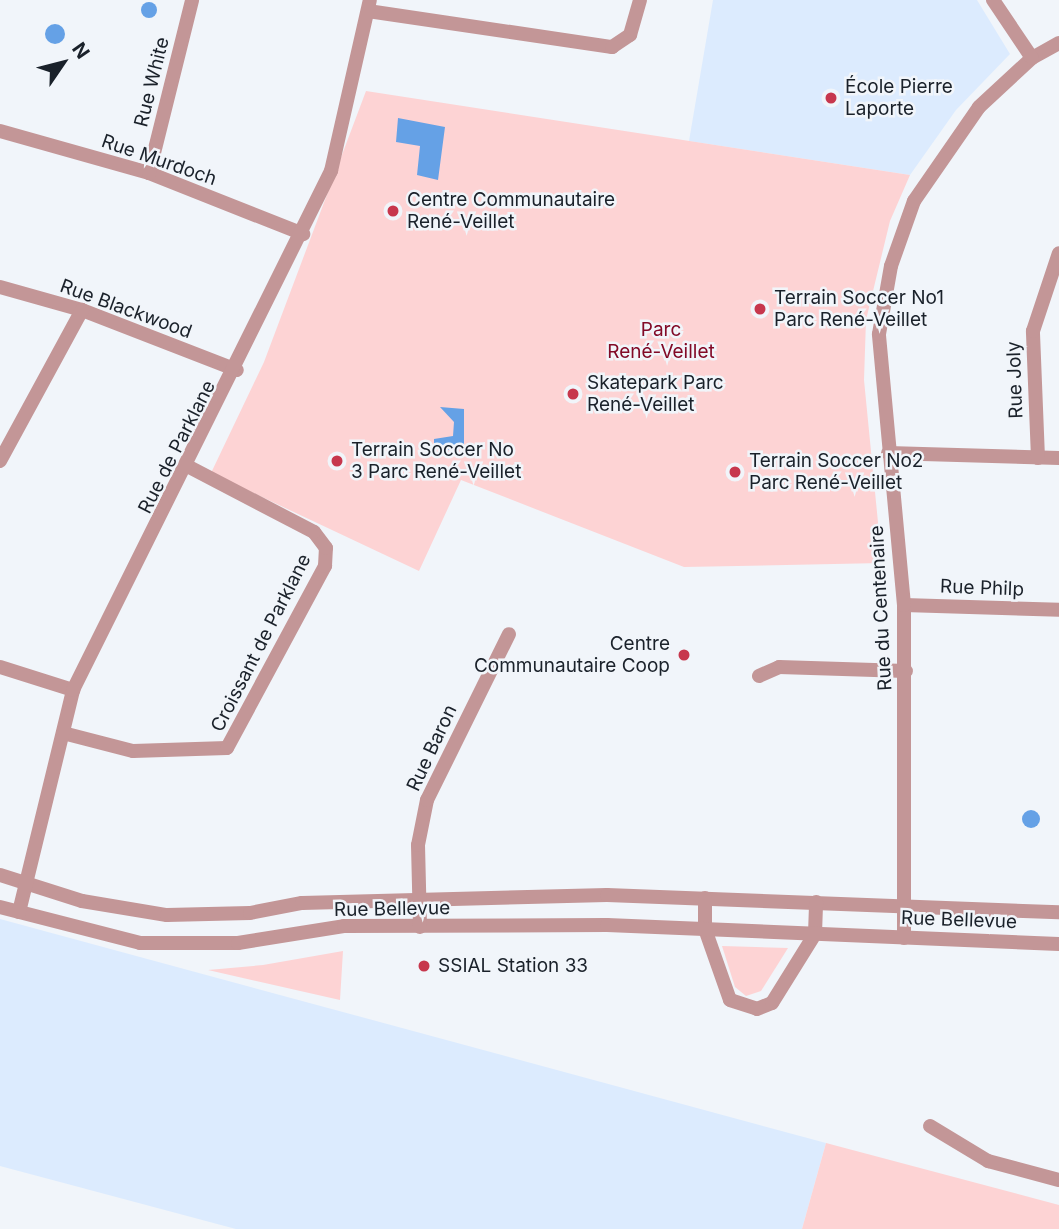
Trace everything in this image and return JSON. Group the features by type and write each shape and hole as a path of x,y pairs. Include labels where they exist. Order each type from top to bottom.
{"street":[{"name":"Rue White","path":"149,173 192,0"},
{"path":"369,5 612,47 630,35 640,0"},
{"path":"993,0 1032,58"},
{"name":"Rue de Parklane","path":"19,912 73,690 237,370 331,171 369,5"},
{"name":"Rue du Centenaire","path":"904,937 904,605 879,334 891,266 910,214 979,107 1032,58 1059,43"},
{"name":"Rue Murdoch","path":"0,131 149,173 303,234"},
{"name":"Rue Joly","path":"1038,458 1029,366 1057,260"},
{"name":"Rue Blackwood","path":"0,287 82,310 237,370"},
{"path":"0,461 82,310"},
{"path":"888,453 1059,458"},
{"name":"Croissant de Parklane","path":"63,733 133,751 227,748 325,566 326,548 314,532 188,467"},
{"name":"Rue Philp","path":"904,605 1059,610"},
{"name":"Rue Baron","path":"420,927 418,845 427,800 509,634"},
{"path":"0,667 73,690"},
{"path":"759,676 779,667 906,671"},
{"name":"Rue Bellevue","path":"0,875 82,901 167,915 419,898 705,898 1059,912"},
{"path":"705,898 705,929 730,1000 757,1009 772,1003 815,934 816,902"},
{"name":"Rue Bellevue","path":"0,907 139,943 238,943 344,926 705,929 1059,944"},
{"path":"930,1126 988,1161 1059,1180"}],"shaded area":[{"name":"École Pierre Laporte","path":"713,0 977,0 1010,54 956,110 910,175 689,141"},
{"path":"0,919 826,1143 802,1229 236,1229 0,1166"}],"green space":[{"name":"Parc René-Veillet","path":"366,91 910,175 890,221 866,320 864,380 882,563 684,567 461,480 419,571 211,473 264,362"},
{"path":"722,946 788,948 761,991 746,996 735,987"},
{"path":"343,951 340,1000 208,970 263,965"},
{"path":"826,1143 1059,1205 1059,1229 802,1229"}],"water":[{"path":"146,2 152,2 157,10 155,16 146,18 141,13 141,7"},
{"path":"55,24 62,27 65,34 62,41 55,44 48,41 45,34 48,27"},
{"path":"398,118 445,127 438,180 417,175 420,146 396,142"},
{"path":"440,407 464,409 464,446 455,451 434,448 434,439 453,436 454,422"},
{"path":"1031,810 1037,813 1040,819 1037,825 1031,828 1025,825 1022,819 1025,813"}],"place":[{"name":"École Pierre Laporte","path":"831,98"},
{"name":"Centre Communautaire René-Veillet","path":"393,211"},
{"name":"Terrain Soccer No1 Parc René-Veillet","path":"760,309"},
{"name":"Skatepark Parc René-Veillet","path":"573,394"},
{"name":"Terrain Soccer No 3 Parc René-Veillet","path":"337,461"},
{"name":"Terrain Soccer No2 Parc René-Veillet","path":"735,472"},
{"name":"Centre Communautaire Coop","path":"684,655"},
{"name":"SSIAL Station 33","path":"424,966"}]}
